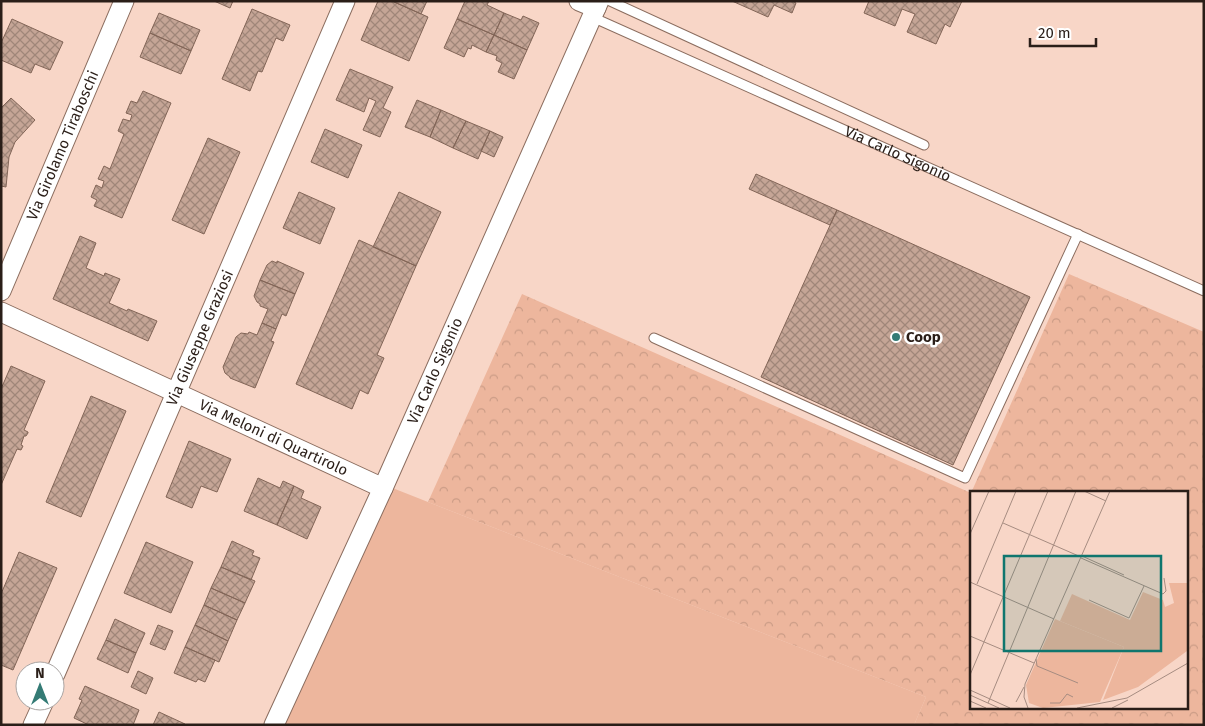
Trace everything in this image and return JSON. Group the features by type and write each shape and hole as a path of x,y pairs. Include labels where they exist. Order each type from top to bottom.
{"street":[{"name":"Via Girolamo Tiraboschi","path":"1,291 124,1"},
{"name":"Via Giuseppe Graziosi","path":"61,661 345,1"},
{"name":"Via Carlo Sigonio","path":"274,725 383,488 595,6"},
{"name":"Via Meloni di Quartirolo","path":"1,312 383,488"},
{"path":"33,725 39,711"}],"lane":[{"name":"Via Carlo Sigonio","path":"595,6 924,145"},
{"name":"Via Carlo Sigonio","path":"595,6 1078,234 1204,291"},
{"path":"654,338 965,478 1078,234"}],"green space":[{"path":"1069,274 1204,332 1204,725 914,725 926,697 428,502 522,294 970,493 970,708 1188,708 1188,491 971,491"},
{"path":"390,487 926,697 914,725 284,725"}],"building":[{"path":"214,1 233,1 230,8"},
{"path":"378,1 392,1 428,17 409,61 361,40"},
{"path":"392,1 427,1 421,14"},
{"path":"465,1 489,1 487,5 504,13 494,35 457,19"},
{"path":"732,1 792,1 796,3 792,13 774,5 768,17"},
{"path":"869,1 962,1 950,27 945,24 936,44 907,32 915,14 902,9 895,26 864,13"},
{"path":"252,9 290,25 283,41 276,38 262,72 258,71 250,91 222,79"},
{"path":"159,13 200,30 191,51 150,33"},
{"path":"504,13 521,20 523,16 539,23 527,50 494,35"},
{"path":"12,19 63,42 50,70 35,64 31,73 1,60 1,43"},
{"path":"457,19 494,35 486,52 472,45 471,49 468,48 464,57 444,48"},
{"path":"150,33 191,51 181,74 140,57"},
{"path":"494,35 527,50 514,79 498,72 502,63 496,60 497,56 486,52"},
{"path":"350,69 393,87 383,108 391,112 380,137 363,130 376,101 369,98 364,112 336,100"},
{"path":"143,91 171,103 122,218 94,206 97,200 91,197 96,185 102,188 104,181 98,179 104,166 110,169 124,134 118,131 123,119 130,121 132,115 126,113 131,101 137,103"},
{"path":"11,98 35,120 15,142 9,157 6,187 1,186 1,108"},
{"path":"417,100 441,110 430,137 405,127"},
{"path":"441,110 466,121 453,148 430,137"},
{"path":"466,121 490,131 478,159 453,148"},
{"path":"325,129 362,145 348,178 311,162"},
{"path":"490,131 503,137 494,157 481,151"},
{"path":"208,138 240,152 204,234 172,220"},
{"path":"756,174 837,210 830,225 749,189"},
{"path":"299,192 335,208 320,244 283,228"},
{"path":"399,192 441,212 416,266 373,247"},
{"name":"Coop","path":"837,210 1030,297 953,465 761,377"},
{"path":"80,236 96,243 86,268 104,276 105,273 120,279 109,303 157,321 148,341 53,299"},
{"path":"359,240 416,266 377,355 384,358 368,394 360,390 352,409 296,384"},
{"path":"272,261 277,263 277,261 304,273 295,294 260,280 267,265"},
{"path":"260,280 295,294 286,316 282,314 276,329 262,323 268,309 260,306 254,296"},
{"path":"262,323 276,329 271,341 274,342 255,388 230,378 225,373 223,367 236,337 241,333 248,334 249,332 257,335"},
{"path":"11,366 45,381 24,430 28,433 24,436 21,445 23,446 21,450 17,449 1,485 1,389"},
{"path":"91,396 126,411 81,517 46,502"},
{"path":"189,441 231,459 217,492 201,486 192,508 166,497"},
{"path":"258,478 280,488 283,481 294,486 277,525 244,511"},
{"path":"294,486 304,491 301,498 321,507 307,539 277,525"},
{"path":"232,541 254,551 252,555 260,558 251,580 221,567"},
{"path":"146,542 193,562 171,613 124,593"},
{"path":"19,552 57,568 17,661 15,661 13,670 1,665 1,594"},
{"path":"221,567 255,581 245,603 211,588"},
{"path":"211,588 245,603 237,620 204,605"},
{"path":"204,605 237,620 228,641 195,625"},
{"path":"115,619 145,633 136,653 106,640"},
{"path":"158,625 173,631 165,650 150,644"},
{"path":"195,625 228,641 219,662 185,647"},
{"path":"106,640 136,653 128,673 97,659"},
{"path":"185,647 215,660 205,682 198,679 196,682 174,673"},
{"path":"138,671 153,678 146,694 131,687"},
{"path":"85,686 139,710 133,725 89,725 74,718 82,700 79,699"},
{"path":"159,712 185,724 185,725 153,725"}],"place":[{"name":"Coop","path":"896,337"}]}
